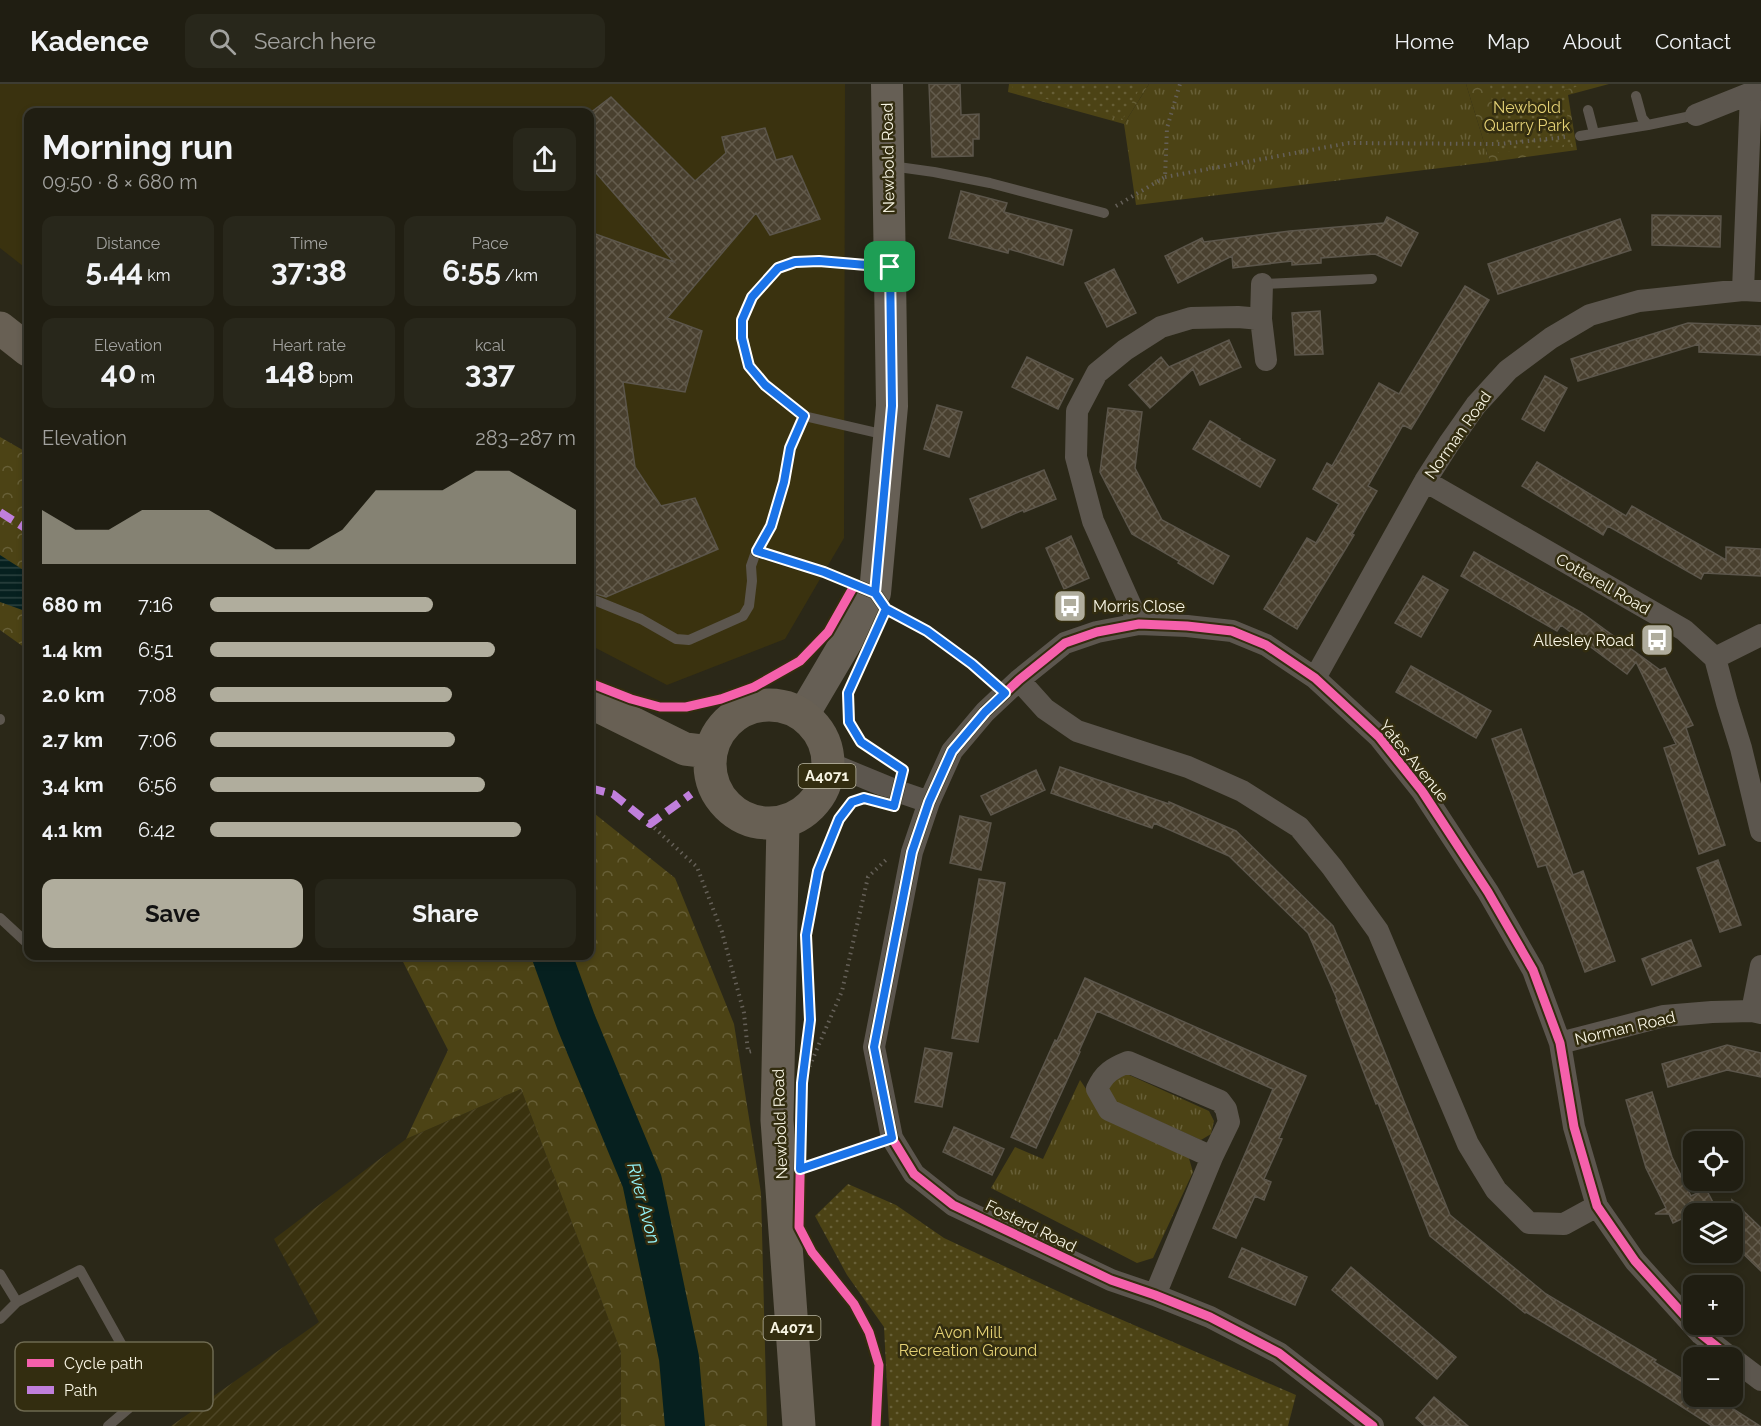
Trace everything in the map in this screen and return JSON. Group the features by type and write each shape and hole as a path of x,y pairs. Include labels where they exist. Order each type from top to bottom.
{"highway":[{"path":"0,328 24,347"},
{"path":"594,704 685,749 710,753 717,734 729,719 746,709 765,704 785,706 803,715"},
{"name":"A4071","path":"710,753 710,772 716,791 728,807 744,819 764,824 783,822 802,814 817,801 826,783 829,763 825,744 816,728 803,715"},
{"name":"Newbold Road","path":"783,822 792,1049 777,1120 799,1426"}],"main road":[{"name":"Newbold Road","path":"803,715 880,601 892,406 887,84"}],"street":[{"path":"1696,115 1756,91 1752,290"},
{"path":"1262,284 1261,320 1266,360"},
{"name":"Norman Road","path":"1315,678 1425,482 1476,405 1508,370 1551,338 1590,315 1639,302 1752,290"},
{"path":"1138,624 1094,521 1076,456 1077,411 1096,373 1125,350 1161,327 1191,318 1238,317 1261,320"},
{"name":"Cotterell Road","path":"1425,482 1684,630 1715,658"},
{"name":"Yates Avenue","path":"900,915 912,852 929,802 952,751 985,712 1065,643 1097,632 1138,624 1232,631 1266,645 1315,678 1379,737 1422,791 1488,892 1533,970 1560,1043 1574,1127 1597,1206 1635,1261 1701,1334 1718,1347"},
{"path":"1761,635 1715,658 1727,702 1751,746 1761,831"},
{"path":"1012,687 1077,731 1188,767 1242,791 1299,827 1332,867 1378,931 1467,1144 1496,1190 1529,1223 1564,1224 1597,1206"},
{"path":"829,763 929,802"},
{"name":"Fosterd Road","path":"900,915 874,1047 892,1138 914,1174 953,1205 1111,1280 1210,1317 1279,1353 1373,1426"},
{"path":"1757,1012 1761,966"},
{"name":"Norman Road","path":"1560,1043 1664,1016 1757,1012"},
{"path":"1155,1295 1212,1157 1229,1122 1226,1109 1220,1101 1128,1062 1111,1068 1101,1080 1097,1089 1109,1110 1212,1157"},
{"name":"Yates Avenue","path":"1743,1366 1761,1380"}],"lane":[{"path":"1636,96 1641,118 1648,125"},
{"path":"1587,110 1594,133"},
{"path":"1580,136 1696,115"},
{"path":"888,166 990,183 1104,213"},
{"path":"889,436 804,416 765,385 749,366 742,338 742,320 752,297 778,268 795,262 819,261 890,267"},
{"path":"1262,284 1372,279"},
{"path":"594,600 641,619 676,639 689,640 743,616 749,606 751,566 757,549 771,526 784,482 790,448 804,416"},
{"path":"0,918 24,940"},
{"path":"0,1319 16,1302 80,1270 120,1342"},
{"path":"0,1274 16,1302"},
{"path":"108,1426 126,1411"}],"path":[{"path":"1165,177 1167,128 1180,84"},
{"path":"1104,213 1165,177 1349,143 1500,144 1580,136"},
{"path":"880,601 927,631 972,664 1012,687"},
{"path":"650,824 697,867 722,932 744,1013 748,1052 792,1049 802,1083"},
{"path":"806,1073 842,991 868,877 888,858"},
{"path":"800,1159 800,1169 892,1138"}],"shaded area":[{"path":"0,84 845,84 844,538 785,639 667,685 594,647 594,108 24,108 24,267 0,248"},
{"path":"521,1089 621,1352 621,1426 171,1426 192,1411 213,1411 213,1396 319,1322 274,1239 406,1139"}],"green space":[{"path":"1009,84 1149,84 1124,124 1008,92"},
{"path":"1013,84 1142,84 1123,119 1012,90"},
{"path":"1149,84 1466,84 1490,162 1136,205 1124,124"},
{"name":"Newbold Quarry Park","path":"1466,84 1609,84 1568,95 1577,150 1490,162"},
{"name":"Newbold Quarry Park","path":"1490,84 1587,84 1564,90 1571,144 1498,153"},
{"path":"0,437 24,451 24,647 0,630"},
{"path":"594,813 675,878 734,1024 761,1193 767,1426 621,1426 621,1352 521,1089 406,1139 448,1050 402,960 594,960"},
{"path":"1127,1074 1209,1111 1214,1121 1211,1134 1201,1140 1114,1101 1109,1089 1111,1081"},
{"path":"1080,1080 1107,1120 1188,1155 1193,1172 1153,1258 1137,1263 991,1188 1015,1147 1043,1159"},
{"name":"Avon Mill Recreation Ground","path":"848,1184 896,1205 944,1238 1083,1303 1296,1395 1288,1426 889,1426 884,1327 847,1275 815,1216"}],"water":[{"path":"0,555 24,570 24,611 0,602"}],"building":[{"path":"929,84 960,84 961,115 979,114 979,139 973,139 973,156 932,157"},
{"path":"611,97 695,181 726,153 722,137 765,128 776,160 792,156 820,219 770,235 756,213 667,318 702,331 685,392 623,382 635,467 661,506 695,498 718,549 606,597 594,593 594,233 674,262 594,171 594,110"},
{"path":"961,191 1007,203 1004,212 1072,230 1063,265 1009,249 1008,253 949,238"},
{"path":"1652,215 1721,216 1720,247 1652,245"},
{"path":"1387,217 1418,233 1401,266 1375,254 1321,258 1321,263 1292,265 1292,261 1233,268 1232,256 1178,283 1165,256 1202,238 1204,242 1290,231 1384,223"},
{"path":"1620,219 1631,250 1498,294 1488,264"},
{"path":"1114,269 1136,313 1107,327 1085,283"},
{"path":"1465,286 1489,300 1411,429 1403,425 1368,486 1377,491 1352,534 1354,535 1297,629 1264,609 1307,538 1316,543 1339,504 1313,489 1327,463 1332,466 1379,383 1399,394"},
{"path":"1320,311 1323,354 1295,355 1292,313"},
{"path":"1688,323 1761,326 1761,355 1699,352 1699,344 1578,381 1571,359"},
{"path":"1229,340 1241,367 1200,385 1193,369 1150,408 1129,385 1161,357 1169,367"},
{"path":"1027,357 1073,379 1058,409 1012,387"},
{"path":"1545,376 1567,388 1544,431 1522,419"},
{"path":"937,405 962,412 949,457 924,449"},
{"path":"1108,408 1142,412 1135,468 1162,520 1229,556 1213,584 1132,534 1100,472"},
{"path":"1210,421 1275,460 1260,487 1193,449"},
{"path":"1537,462 1626,516 1632,506 1726,560 1726,547 1761,549 1761,576 1704,573 1701,579 1608,526 1603,535 1522,486"},
{"path":"1044,470 1056,499 982,528 970,499"},
{"path":"1071,536 1089,578 1064,589 1046,548"},
{"path":"1474,552 1582,613 1660,670 1665,668 1693,725 1686,728 1725,845 1699,854 1664,748 1676,744 1636,662 1627,674 1561,625 1557,631 1461,576"},
{"path":"1423,576 1448,590 1421,637 1395,623"},
{"path":"1411,666 1491,711 1476,738 1396,692"},
{"path":"1521,729 1573,875 1583,871 1615,961 1585,972 1546,865 1538,867 1492,739"},
{"path":"1060,767 1169,804 1169,802 1236,831 1333,926 1450,1215 1546,1294 1656,1360 1654,1362 1683,1379 1683,1407 1730,1407 1760,1426 1712,1426 1651,1387 1525,1313 1430,1236 1378,1103 1376,1104 1337,999 1308,933 1229,856 1154,823 1152,828 1051,793"},
{"path":"1036,770 1045,790 991,815 981,796"},
{"path":"960,816 991,823 981,870 950,863"},
{"path":"1718,860 1741,925 1720,932 1697,868"},
{"path":"979,879 1005,883 978,1042 952,1038"},
{"path":"1691,940 1701,966 1652,985 1642,959"},
{"path":"1085,978 1306,1076 1264,1179 1271,1182 1264,1200 1255,1196 1236,1238 1213,1228 1273,1089 1097,1011 1036,1148 1011,1137"},
{"path":"1727,1045 1761,1053 1761,1077 1727,1070 1668,1087 1662,1064"},
{"path":"925,1048 952,1053 942,1107 915,1102"},
{"path":"1652,1092 1672,1157 1683,1180 1683,1191 1689,1191 1691,1196 1707,1191 1713,1203 1683,1203 1683,1218 1673,1223 1669,1214 1655,1214 1666,1208 1646,1168 1626,1100"},
{"path":"954,1127 1004,1149 992,1175 943,1152"},
{"path":"1743,1211 1761,1228 1761,1271 1743,1254"},
{"path":"1242,1248 1307,1277 1295,1305 1229,1277"},
{"path":"1351,1267 1456,1357 1437,1379 1332,1290"},
{"path":"1434,1397 1468,1426 1425,1426 1416,1418"}],"waterway":[{"name":"River Avon","path":"553,960 576,1022 642,1181 679,1358 685,1426"}],"marked path":[{"path":"0,512 24,527"},
{"path":"594,789 613,794 650,824 691,794"}],"cycle path":[{"path":"757,551 824,572 875,593 886,609 848,693 849,722 861,742 903,770 894,806 864,798 852,802 839,819 818,871 806,935 810,1020 802,1083 799,1227 812,1252 854,1304 869,1332 879,1365 876,1426"},
{"path":"594,685 660,707 686,707 721,699 754,687 800,661 828,632 854,586"},
{"path":"1373,1426 1279,1353 1210,1317 1111,1280 953,1205 914,1174 892,1138 874,1047 912,852 929,802 952,751 985,712 1019,680 1065,643 1097,632 1139,624 1232,631 1266,645 1315,678 1379,737 1422,791 1488,892 1533,970 1560,1043 1574,1127 1597,1206 1635,1261 1701,1334 1717,1347"}],"place":[{"name":"Morris Close","path":"1070,606"},
{"name":"Allesley Road","path":"1657,640"}],"route":[{"path":"890,267 819,261 795,262 778,268 752,297 742,320 742,338 749,366 765,385 804,416 790,448 784,482 771,526 757,551 824,572 875,593 886,609 927,631 972,664 1005,693 985,712 952,751 929,802 912,852 874,1047 892,1138 800,1169 802,1083 810,1020 806,935 818,871 839,819 852,802 864,798 894,806 903,770 861,742 849,722 848,693 886,609 875,593 892,406 890,267"}]}
